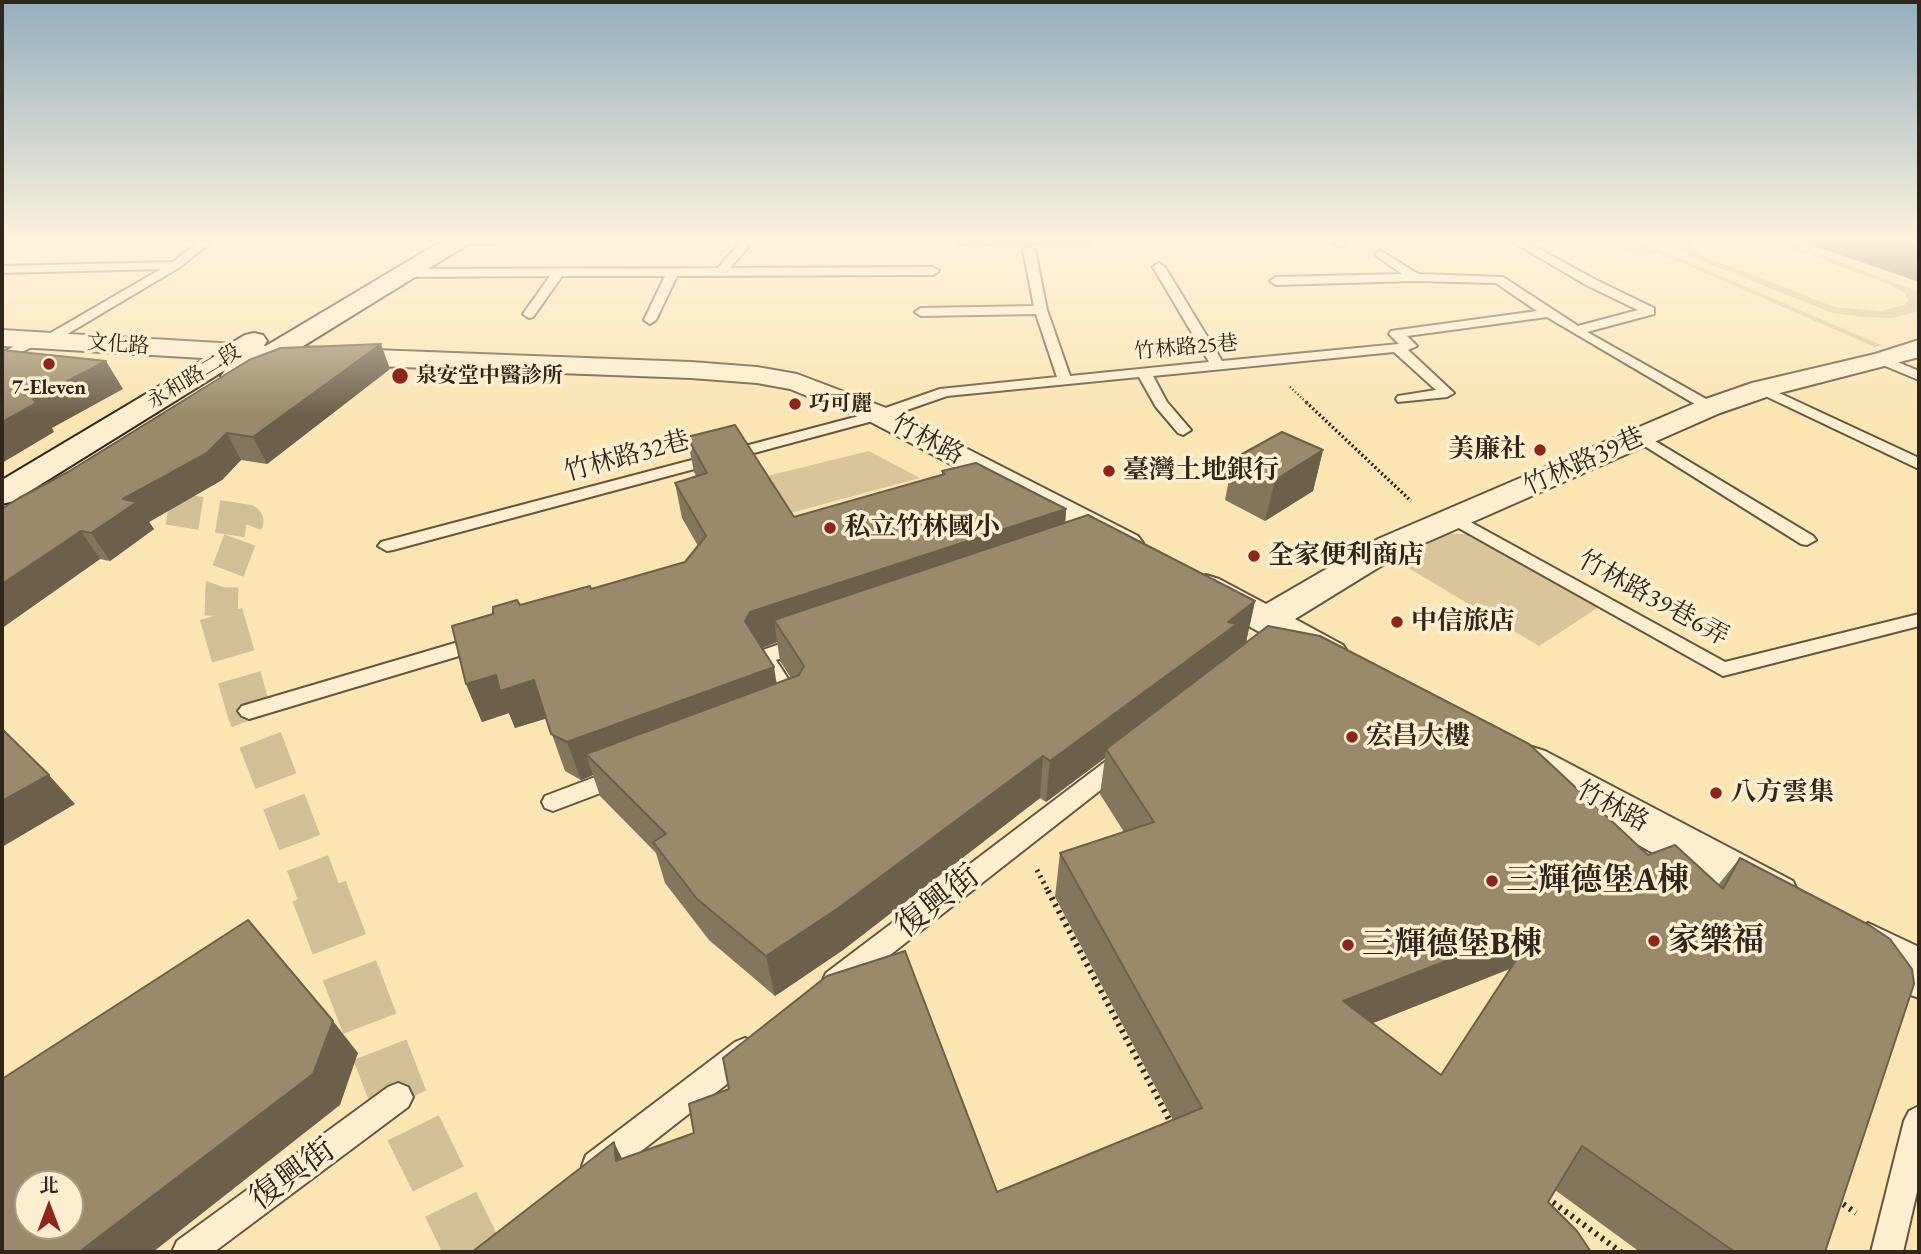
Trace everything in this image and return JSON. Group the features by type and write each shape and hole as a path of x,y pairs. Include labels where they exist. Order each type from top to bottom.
{"street":[{"name":"永和路二段","path":"2,494 324,300"},
{"name":"永和路二段","path":"2,522 359,300"},
{"name":"文化路","path":"2,338 234,352"},
{"name":"竹林路39巷","path":"1265,635 1390,546 1710,407 1762,389 1883,360 1919,348"},
{"name":"竹林路","path":"234,352 691,370 757,375 797,382 880,415 1099,540 1165,565 1265,635 1363,672"},
{"name":"竹林路","path":"1496,744 1798,908"},
{"path":"1835,928 1919,974"}],"lane":[{"path":"2,358 41,340 114,300"},
{"path":"529,314 539,300"},
{"path":"650,320 660,300"},
{"path":"1039,300 1065,381"},
{"path":"1178,300 1218,366"},
{"path":"1529,300 1576,331 1710,407"},
{"path":"1576,331 1650,311 1626,300"},
{"path":"920,312 1041,310"},
{"path":"1396,348 1410,346 1396,334 1550,313"},
{"path":"1396,348 1447,393 1403,399"},
{"name":"竹林路25巷","path":"880,415 945,392 1396,348"},
{"path":"1883,360 1919,376"},
{"path":"1144,373 1161,404 1183,430"},
{"path":"1762,389 1919,464"},
{"name":"竹林路32巷","path":"387,546 880,415"},
{"path":"1640,437 1807,540"},
{"name":"竹林路39巷6弄","path":"1446,522 1723,669 1919,620"},
{"path":"249,711 500,637"},
{"path":"784,714 797,709 764,657 816,639"},
{"name":"復興街","path":"815,998 1146,743"},
{"path":"553,802 642,768"},
{"path":"588,1173 761,1040"},
{"name":"復興街","path":"188,1252 398,1097"},
{"path":"1889,1244 1919,1121"}],"path":[{"path":"1264,362 1446,522"},
{"path":"1021,839 1174,1131"},
{"path":"1544,1196 1620,1252"},
{"path":"1833,1198 1889,1244"}],"shaded area":[{"path":"1766,300 1776,300 1881,345 1875,347"},
{"path":"1799,300 1816,300 1835,307 1880,311 1905,305 1908,300 1919,300 1919,311 1892,318 1833,313"},
{"path":"869,451 920,478 783,515 759,478"},
{"path":"1440,534 1474,534 1599,607 1539,646 1395,560"}],"building":[{"path":"381,344 253,437 227,433 207,453 123,499 137,502 91,533 81,531 2,584 2,509 19,498 68,472 249,360 281,348"},
{"path":"2,350 106,361 33,399 36,403 2,422"},
{"path":"735,425 794,517 976,463 1066,509 750,612 745,621 774,667 567,742 551,734 534,680 500,691 496,675 466,684 452,626 493,614 493,607 517,600 520,605 590,586 591,589 685,562 706,536 675,483 707,473 687,437"},
{"path":"1282,432 1323,450 1275,480 1233,459"},
{"path":"1088,515 1255,601 1228,622 1237,624 1050,761 1043,756 837,909 766,956 697,899 653,842 666,834 586,754 799,675 804,666 774,620"},
{"path":"1268,626 1320,636 1529,744 1648,855 1675,845 1723,889 1740,858 1869,925 1890,939 1912,969 1914,984 1825,1252 1735,1252 1582,1146 1548,1202 1577,1231 1591,1252 472,1252 614,1142 616,1161 694,1133 689,1104 729,1089 723,1058 827,976 905,951 997,1192 1202,1108 1060,853 1154,822 1106,749","holes":["1539,925 1441,1075 1343,1001"]},
{"path":"2,729 49,775 2,801"},
{"path":"248,920 333,1021 313,1074 79,1252 2,1252 2,1079"}],"tunnel":[{"path":"119,500 247,521 222,587 221,614"},
{"path":"221,614 249,711 319,893"},
{"path":"319,891 398,1097 474,1252"}],"place":[{"name":"7-Eleven","path":"49,364"},
{"name":"泉安堂中醫診所","path":"400,376"},
{"name":"巧可麗","path":"795,404"},
{"name":"美廉社","path":"1540,450"},
{"name":"臺灣土地銀行","path":"1109,471"},
{"name":"私立竹林國小","path":"830,528"},
{"name":"全家便利商店","path":"1254,556"},
{"name":"中信旅店","path":"1397,622"},
{"name":"宏昌大樓","path":"1352,737"},
{"name":"八方雲集","path":"1716,793"},
{"name":"三輝德堡A棟","path":"1492,881"},
{"name":"家樂福","path":"1654,941"},
{"name":"三輝德堡B棟","path":"1348,945"}]}
